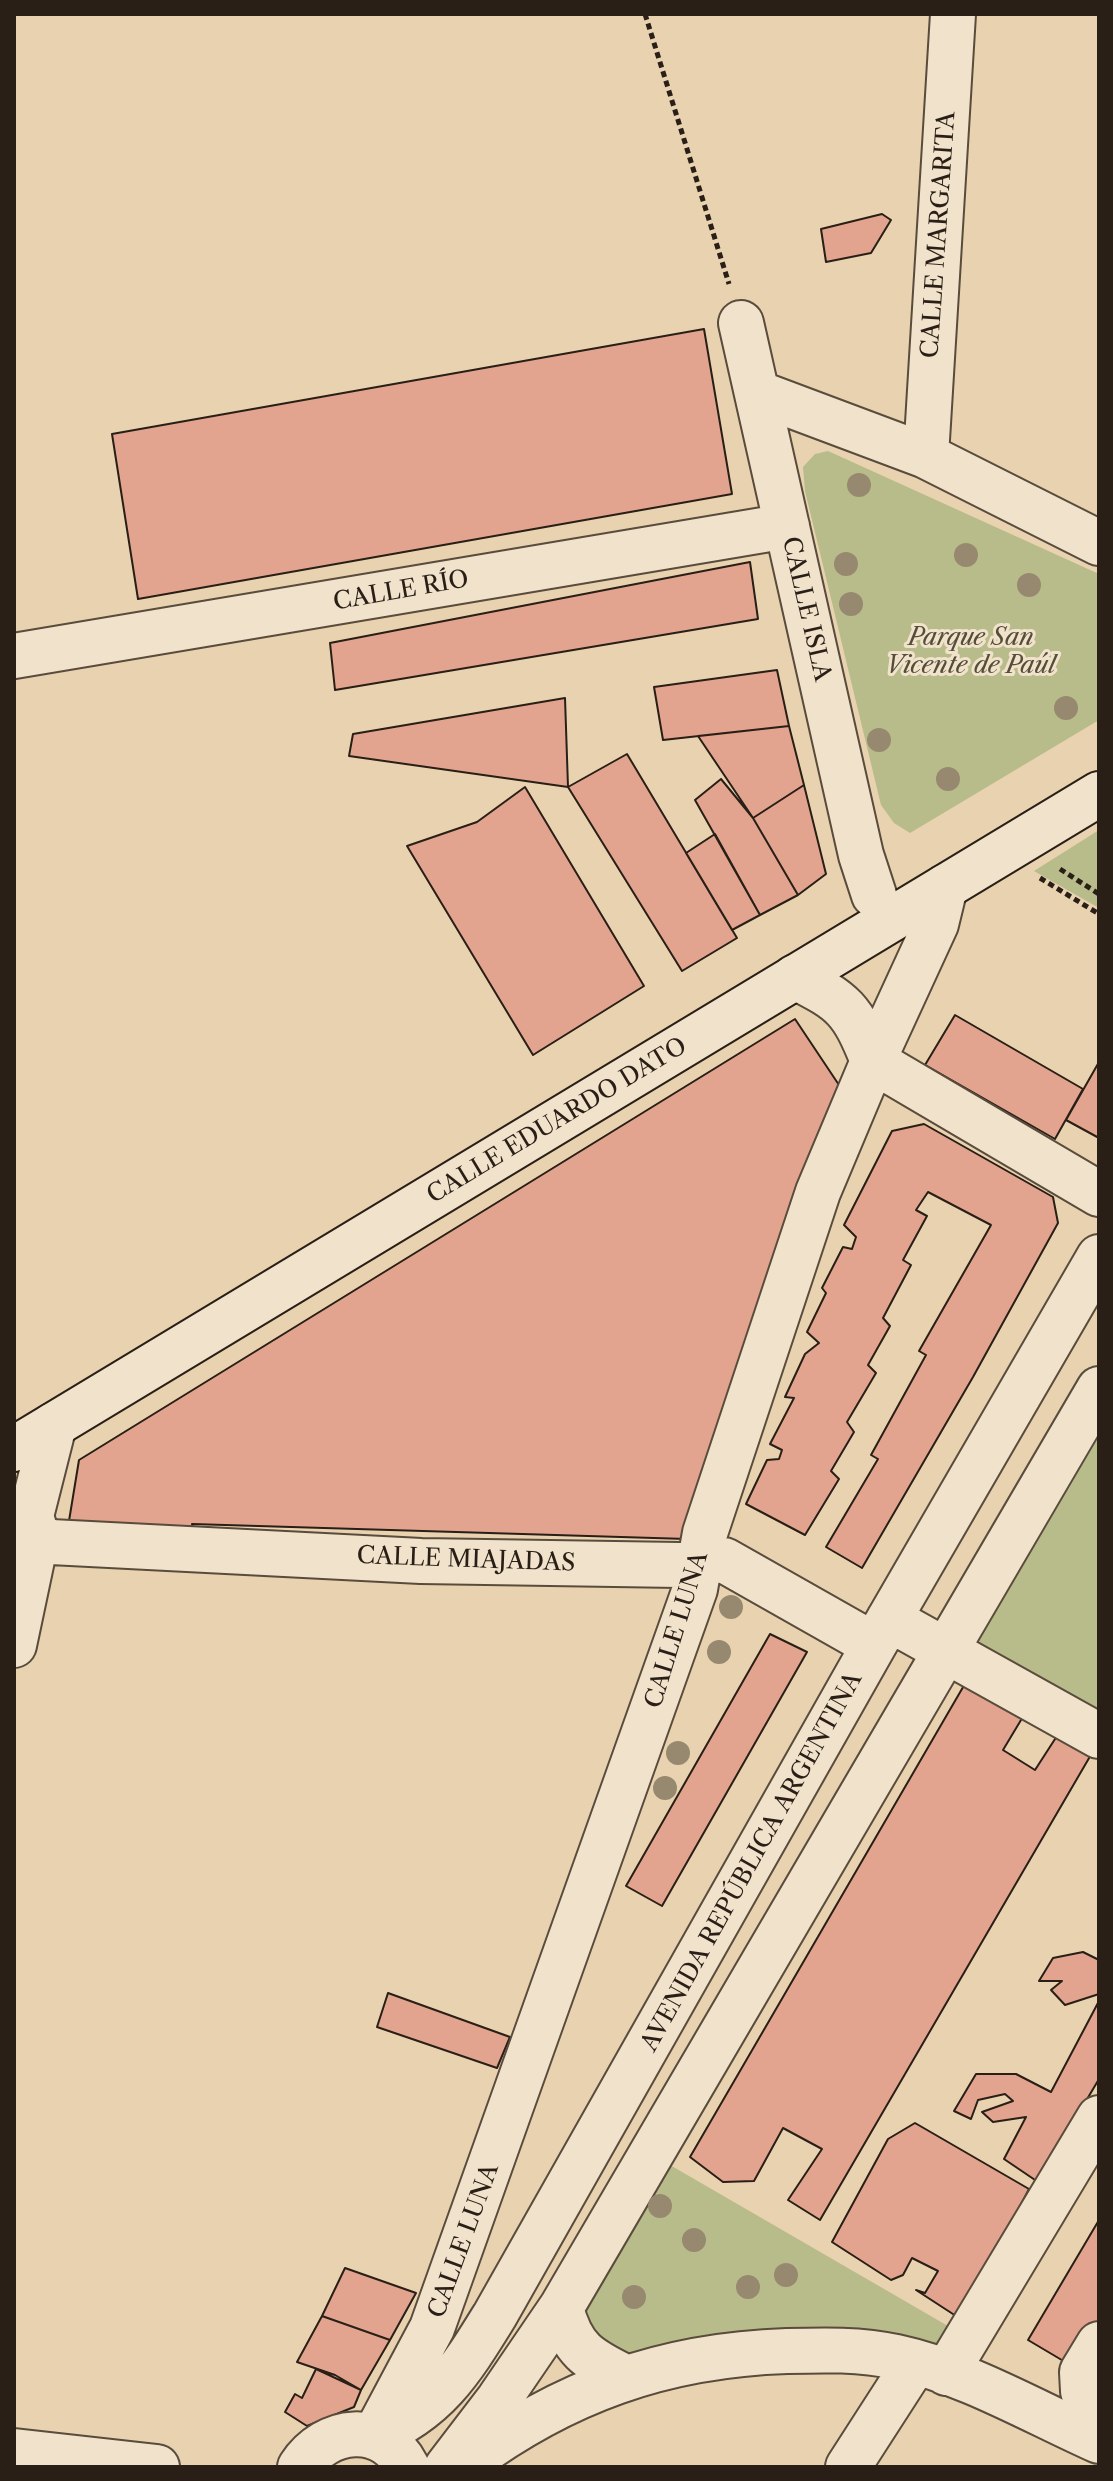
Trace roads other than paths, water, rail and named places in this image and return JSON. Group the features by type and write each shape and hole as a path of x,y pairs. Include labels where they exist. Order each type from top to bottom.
{"street":[{"name":"CALLE MARGARITA","path":"926,456 953,14"},
{"name":"CALLE ISLA","path":"741,323 874,895"},
{"path":"758,393 926,456 1099,543"},
{"name":"CALLE RÍO","path":"14,656 787,526"},
{"name":"CALLE EDUARDO DATO","path":"14,1449 34,1421 874,895 1099,761"},
{"name":"CALLE EDUARDO DATO","path":"34,1421 795,977 1099,794"},
{"name":"CALLE LUNA","path":"374,2437 432,2328 702,1560 705,1533 818,1192 873,1061 936,924 945,887"},
{"path":"795,977 840,1001 853,1016 873,1061 1099,1194"},
{"name":"AVENIDA REPÚBLICA ARGENTINA","path":"374,2437 400,2425 432,2402 459,2374 1099,1257"},
{"path":"447,2467 499,2399 561,2308 1099,1389"},
{"path":"14,1645 34,1421"},
{"name":"CALLE MIAJADAS","path":"27,1526 51,1542 421,1561 679,1565 702,1560 724,1560 882,1632 946,1652 1099,1736"},
{"path":"848,2467 930,2368 1099,2118"},
{"path":"561,2308 567,2334 581,2351 625,2377"},
{"path":"1099,2344 1082,2372 1083,2391 1099,2398"},
{"path":"461,2467 531,2421 625,2377 658,2366 771,2352 827,2349 895,2357 930,2368 1099,2441"},
{"path":"296,2463 339,2435 374,2437 395,2450 407,2467"},
{"path":"14,2451 157,2467"}],"park label":[{"name":"Parque San Vicente de Paúl","path":"971,652"}]}
